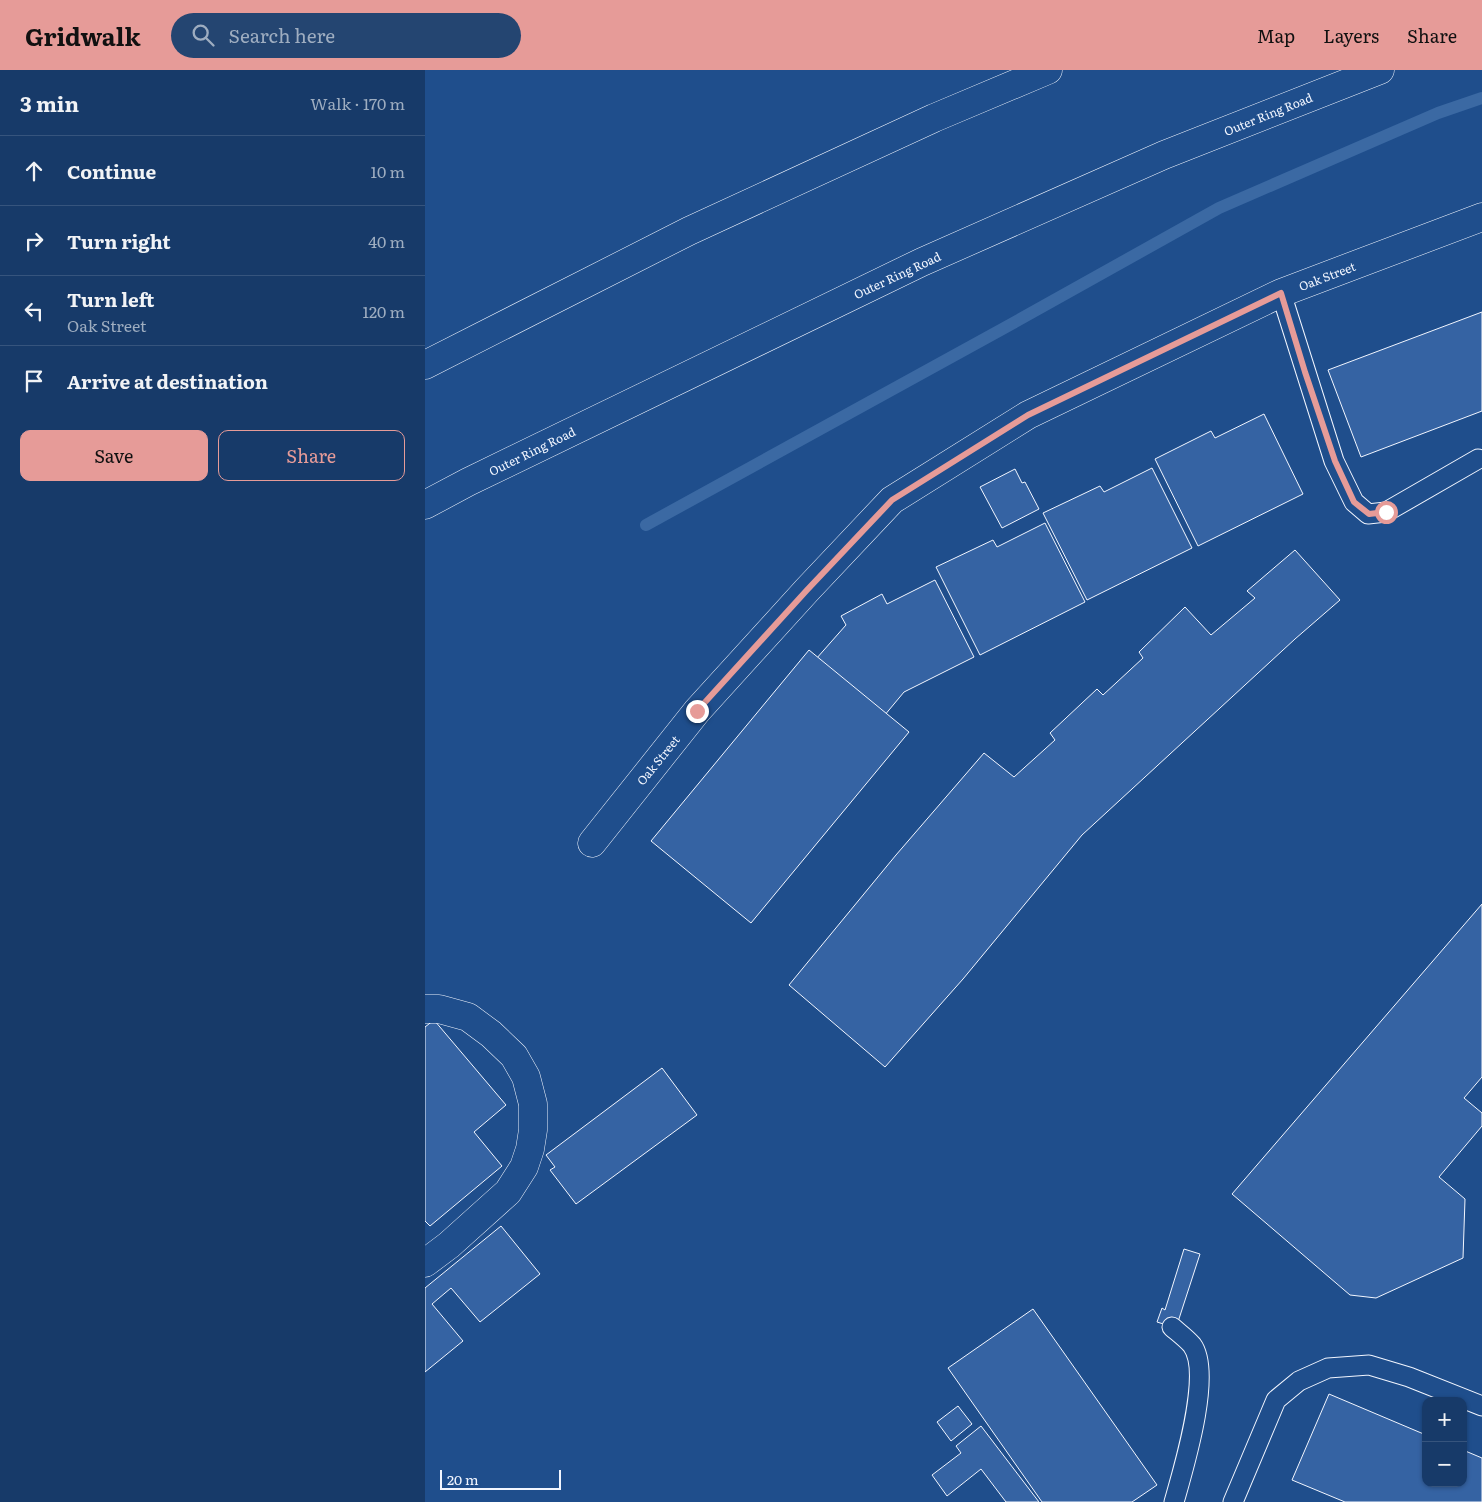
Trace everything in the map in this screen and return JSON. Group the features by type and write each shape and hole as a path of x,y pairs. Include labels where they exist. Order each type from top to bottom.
{"main road":[{"path":"425,365 689,231 934,118 1048,70"},
{"name":"Outer Ring Road","path":"425,505 922,262 1164,155 1380,70"},
{"name":"Oak Street","path":"592,843 697,711 892,500 1028,415 1281,293 1482,217"},
{"path":"425,1009 439,1009 468,1017 491,1034 513,1056 526,1078 533,1104 533,1130 531,1149 524,1167 508,1192 449,1245 425,1263"}],"lane":[{"path":"1281,293 1335,461 1354,502 1369,514 1386,512 1478,459"},
{"path":"1172,1327 1193,1346 1198,1359 1199,1380 1197,1408 1174,1502"},
{"path":"1233,1502 1276,1400 1299,1382 1328,1368 1369,1365 1482,1406"}],"building":[{"path":"1482,312 1482,411 1361,457 1328,370"},
{"path":"1264,414 1303,494 1198,546 1155,459 1211,431 1215,438"},
{"path":"1152,468 1192,548 1087,600 1043,513 1100,486 1104,492"},
{"path":"1015,469 1022,483 1025,482 1039,509 1002,528 980,487"},
{"path":"1045,523 1085,602 980,655 936,567 993,540 997,547"},
{"path":"1295,550 1340,600 1082,835 963,979 885,1067 789,985 896,855 984,753 1014,777 1055,740 1050,733 1097,689 1103,695 1143,658 1139,652 1185,607 1211,635 1255,598 1247,591"},
{"path":"935,580 974,657 904,692 884,716 816,659 846,625 841,616 882,594 887,604"},
{"path":"809,650 909,732 751,923 651,841"},
{"path":"1482,904 1482,1077 1464,1098 1482,1113 1482,1126 1439,1177 1465,1199 1463,1258 1376,1298 1350,1295 1232,1194"},
{"path":"434,1020 506,1105 474,1132 502,1166 430,1226 425,1221 425,1027"},
{"path":"662,1068 697,1115 576,1204 550,1170 555,1167 546,1155"},
{"path":"501,1226 540,1274 480,1322 451,1288 432,1304 463,1341 425,1372 425,1288"},
{"path":"1184,1249 1200,1254 1176,1328 1157,1322 1162,1308 1165,1310"},
{"path":"1033,1309 1157,1485 1132,1502 1042,1502 948,1368"},
{"path":"1329,1394 1422,1433 1422,1487 1467,1487 1467,1452 1482,1458 1482,1502 1345,1502 1292,1480"},
{"path":"958,1406 972,1424 951,1441 937,1422"},
{"path":"981,1426 1039,1502 1006,1502 981,1469 947,1496 932,1475 961,1453 956,1446"}],"waterway":[{"path":"646,525 1219,208 1438,113 1482,98"}],"route":[{"path":"697,711 892,500 1028,415 1281,293 1335,461 1354,502 1369,514 1386,512"}]}
